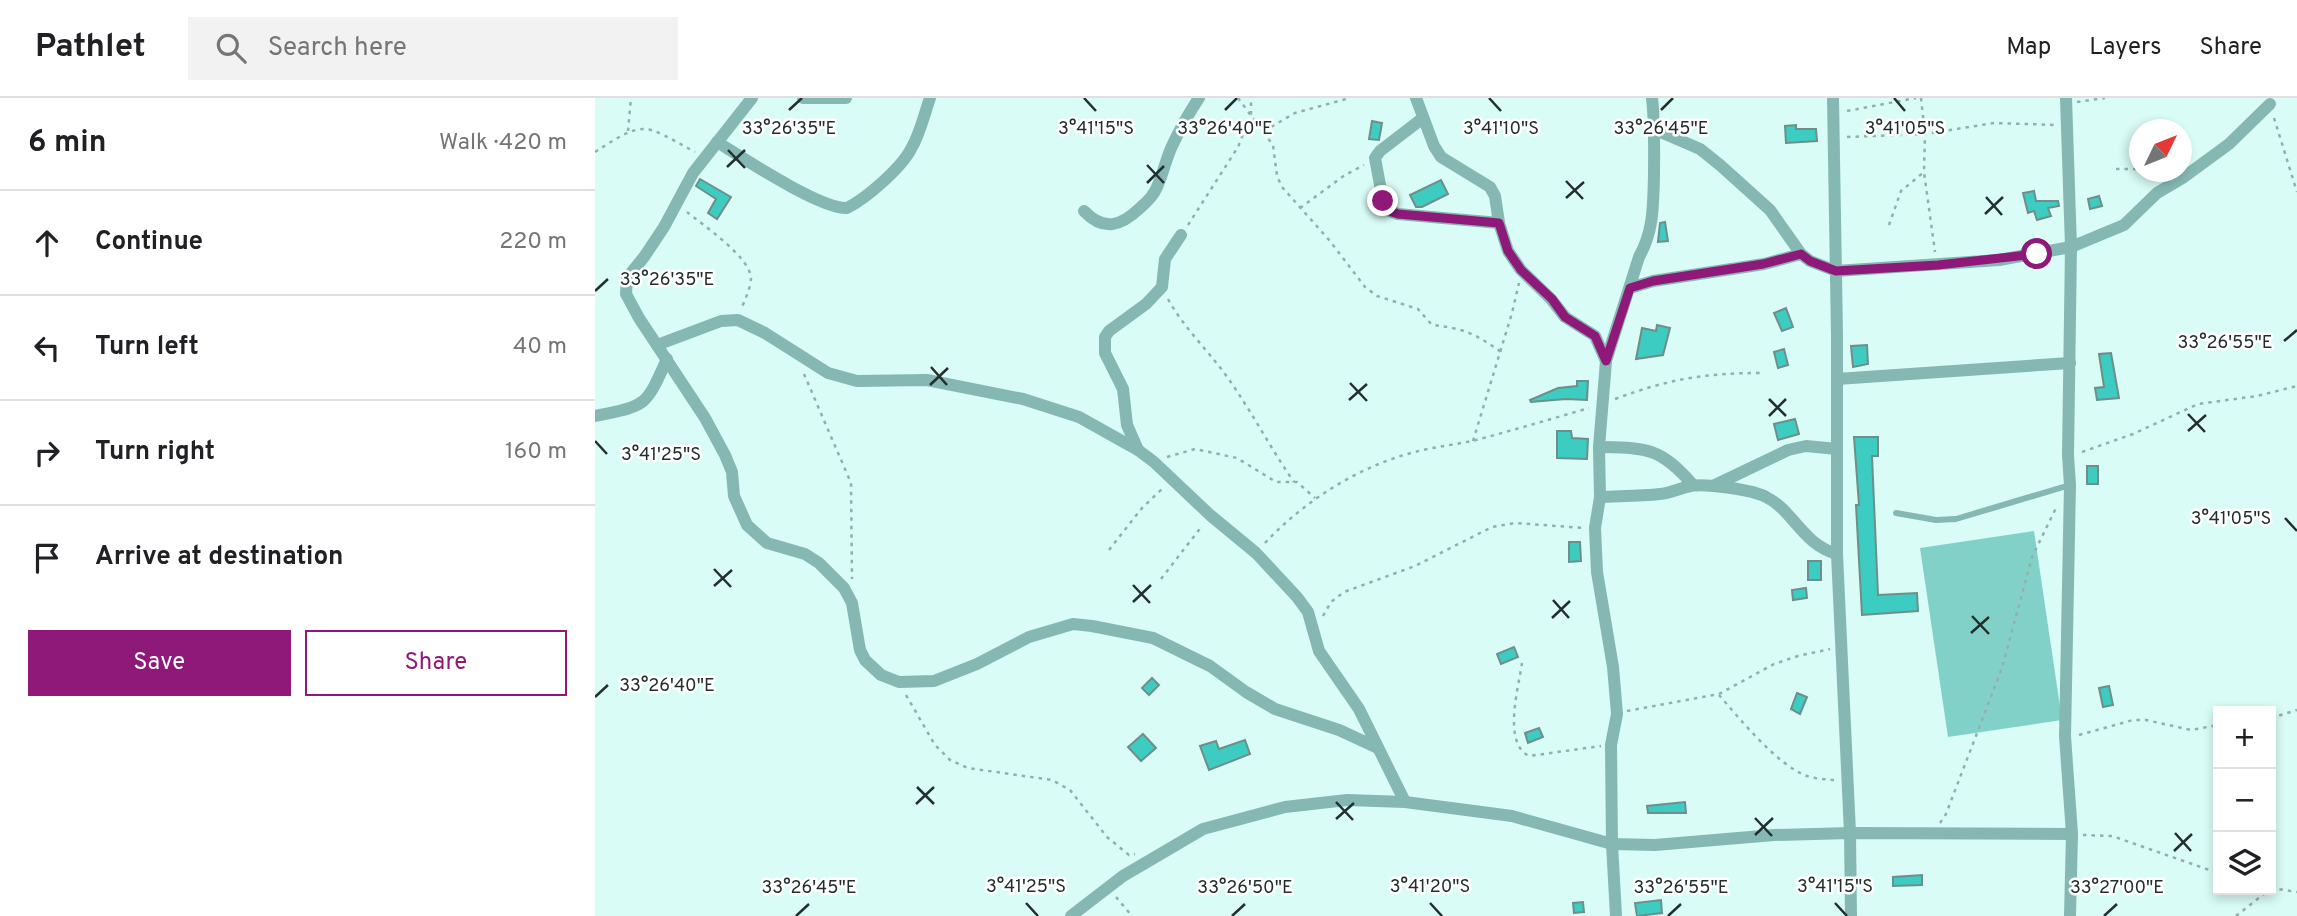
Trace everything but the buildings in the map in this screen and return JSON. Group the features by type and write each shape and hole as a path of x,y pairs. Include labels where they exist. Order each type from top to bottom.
{"street":[{"path":"752,98 705,157 645,257 627,278 626,294 725,455 732,472 734,496 747,525 767,543 805,554 829,572 852,603 860,650 865,660 881,675 899,682 934,681 977,664 1029,637 1073,624 1092,626 1153,638 1210,666 1275,709 1339,730 1378,748"},
{"path":"803,98 846,98"},
{"path":"717,142 832,207 848,208 888,176 907,156 930,98"},
{"path":"1084,211 1091,218 1108,225 1121,223 1149,200 1157,189 1171,148 1185,119 1199,98"},
{"path":"1416,98 1434,146 1441,157 1490,187 1495,196 1499,223 1508,251 1521,270 1552,299 1565,317 1595,336 1606,361"},
{"path":"1616,916 1611,745 1617,713 1613,667 1597,572 1595,528 1600,497 1599,447 1606,361 1639,257 1648,242 1651,229 1655,130 1652,98"},
{"path":"1833,98 1837,554 1850,832 1851,916"},
{"path":"2066,101 2071,247 2065,736 2072,834 2070,916"},
{"path":"1655,130 1700,149 1720,164 1770,210 1801,254 1810,261 1836,271 1999,260 2071,247 2124,225 2157,193 2229,144 2270,104"},
{"path":"1423,118 1380,150 1374,160 1384,204 1389,212 1499,223"},
{"path":"1138,450 1128,425 1123,389 1105,353 1105,337 1163,287 1165,259 1181,235"},
{"path":"1630,288 1653,281 1763,264 1801,254"},
{"path":"657,345 721,321 739,320 765,333 828,373 857,381 927,380 1023,399 1079,417 1138,450 1173,478 1255,553 1297,597 1308,612 1315,629 1315,641 1319,651 1359,709 1405,802"},
{"path":"595,416 635,407 644,402 650,396 667,359"},
{"path":"1837,379 2070,363"},
{"path":"1713,486 1788,450 1806,446 1837,449"},
{"path":"1599,447 1647,449 1661,455 1678,468 1693,485"},
{"path":"1600,497 1663,494 1693,485 1765,496 1778,505 1817,546 1837,554"},
{"path":"1071,916 1163,851 1203,829 1285,807 1347,800 1405,802 1512,816 1612,844 1655,845 1850,832 2072,834"}],"lane":[{"path":"1896,513 1936,520 1956,519 2070,485"}],"path":[{"path":"628,131 631,98"},
{"path":"1238,98 1273,145 1279,182 1371,293 1396,304 1418,309 1432,325 1467,330 1501,352"},
{"path":"1181,235 1214,188 1238,147 1251,114 1251,98"},
{"path":"1263,131 1295,113 1350,98"},
{"path":"1833,114 1918,98 1925,134 1924,172 1938,265"},
{"path":"2066,101 2105,98"},
{"path":"2270,104 2297,192"},
{"path":"1833,138 1925,134 1994,123 2066,125"},
{"path":"595,152 628,131 652,129 705,157"},
{"path":"1300,208 1345,175 1374,160"},
{"path":"2116,169 2129,170"},
{"path":"1889,225 1901,191 1924,172"},
{"path":"676,204 722,240 746,265 751,279 739,320"},
{"path":"1473,441 1513,313 1521,270"},
{"path":"1163,287 1178,317 1233,384 1268,445 1294,482 1315,498"},
{"path":"803,372 851,483 852,580"},
{"path":"1255,553 1279,528 1315,498 1375,466 1421,450 1473,441 1689,377 1762,373"},
{"path":"2068,455 2122,439 2198,404 2257,396 2297,386"},
{"path":"1154,462 1199,449 1237,458 1276,482 1294,482"},
{"path":"1109,550 1142,508 1173,478"},
{"path":"1932,834 1946,814 2002,668 2032,557 2058,506"},
{"path":"1161,579 1210,514"},
{"path":"1315,629 1331,602 1338,596 1415,566 1492,527 1515,523 1595,528"},
{"path":"1617,713 1719,694 1774,664 1841,647"},
{"path":"1522,663 1513,723 1514,735 1523,753 1529,756 1611,745"},
{"path":"899,682 935,745 950,760 968,768 1052,779 1070,790 1107,836 1129,855 1140,853"},
{"path":"1719,694 1744,723 1793,768 1807,776 1847,783"},
{"path":"2276,716 2297,710"},
{"path":"2065,736 2088,734 2133,720 2146,720 2187,730 2213,726"},
{"path":"2072,834 2112,836 2213,871"},
{"path":"1108,888 1132,916"},
{"path":"2276,889 2297,892"},
{"path":"2236,916 2262,895"}],"shaded area":[{"path":"2034,531 2062,720 1948,737 1920,548"}],"route":[{"path":"1383,201 1387,210 1392,213 1499,223 1508,251 1521,270 1544,290 1565,317 1595,336 1606,361 1630,288 1653,281 1763,264 1801,254 1810,261 1836,271 1999,260 2037,254"}]}
